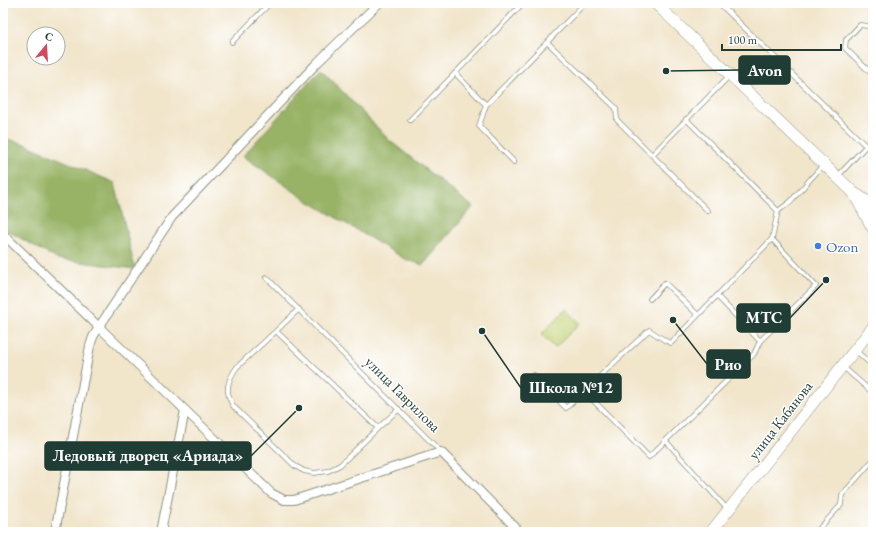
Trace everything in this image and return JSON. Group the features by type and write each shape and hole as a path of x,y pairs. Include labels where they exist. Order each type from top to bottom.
{"main road":[{"path":"658,4 853,192 873,205"},
{"path":"853,192 873,228"},
{"path":"865,337 873,317"},
{"name":"улица Кабанова","path":"711,532 873,327"}],"street":[{"path":"55,532 90,346 93,337 172,217 318,62 378,3"},
{"path":"4,234 99,328 272,493 284,500 294,500 441,452"},
{"path":"3,245 4,234"},
{"path":"161,532 185,410"},
{"name":"улица Гаврилова","path":"441,452 520,532"}],"lane":[{"path":"232,42 270,3"},
{"path":"410,120 523,3"},
{"path":"514,162 479,126 486,105 585,3"},
{"path":"719,3 866,146"},
{"path":"873,31 868,26 860,25 846,40 845,48 873,75"},
{"path":"547,42 616,108 617,120 708,211"},
{"path":"455,74 486,105"},
{"path":"652,155 730,74"},
{"path":"686,119 778,211"},
{"path":"837,177 873,139"},
{"path":"534,375 566,408 649,330 671,343 772,239 778,211 790,202 824,164"},
{"path":"584,391 648,457 754,354 760,341 816,286 772,239"},
{"name":"улица Гаврилова","path":"266,277 441,452"},
{"path":"650,299 665,283 698,315"},
{"path":"717,296 760,341"},
{"path":"298,309 237,367 232,374 229,381 228,391 229,399 234,407 295,466 304,472 314,473 328,471 340,464 398,409"},
{"path":"276,331 378,428"},
{"path":"854,350 873,366"},
{"path":"842,366 873,392"},
{"path":"665,440 728,510"},
{"path":"816,532 841,505 842,494 873,460"}],"green space":[{"path":"321,69 390,141 473,207 423,265 405,259 305,199 243,156"},
{"path":"3,138 25,144 115,183 135,269 57,259 3,228"},
{"path":"566,309 580,323 555,348 541,334"}],"place":[{"name":"Avon","path":"666,71"},
{"name":"Ozon","path":"818,246"},
{"name":"МТС","path":"826,280"},
{"name":"Рио","path":"673,320"},
{"name":"Школа №12","path":"482,331"},
{"name":"Ледовый дворец «Ариада»","path":"299,408"}]}
